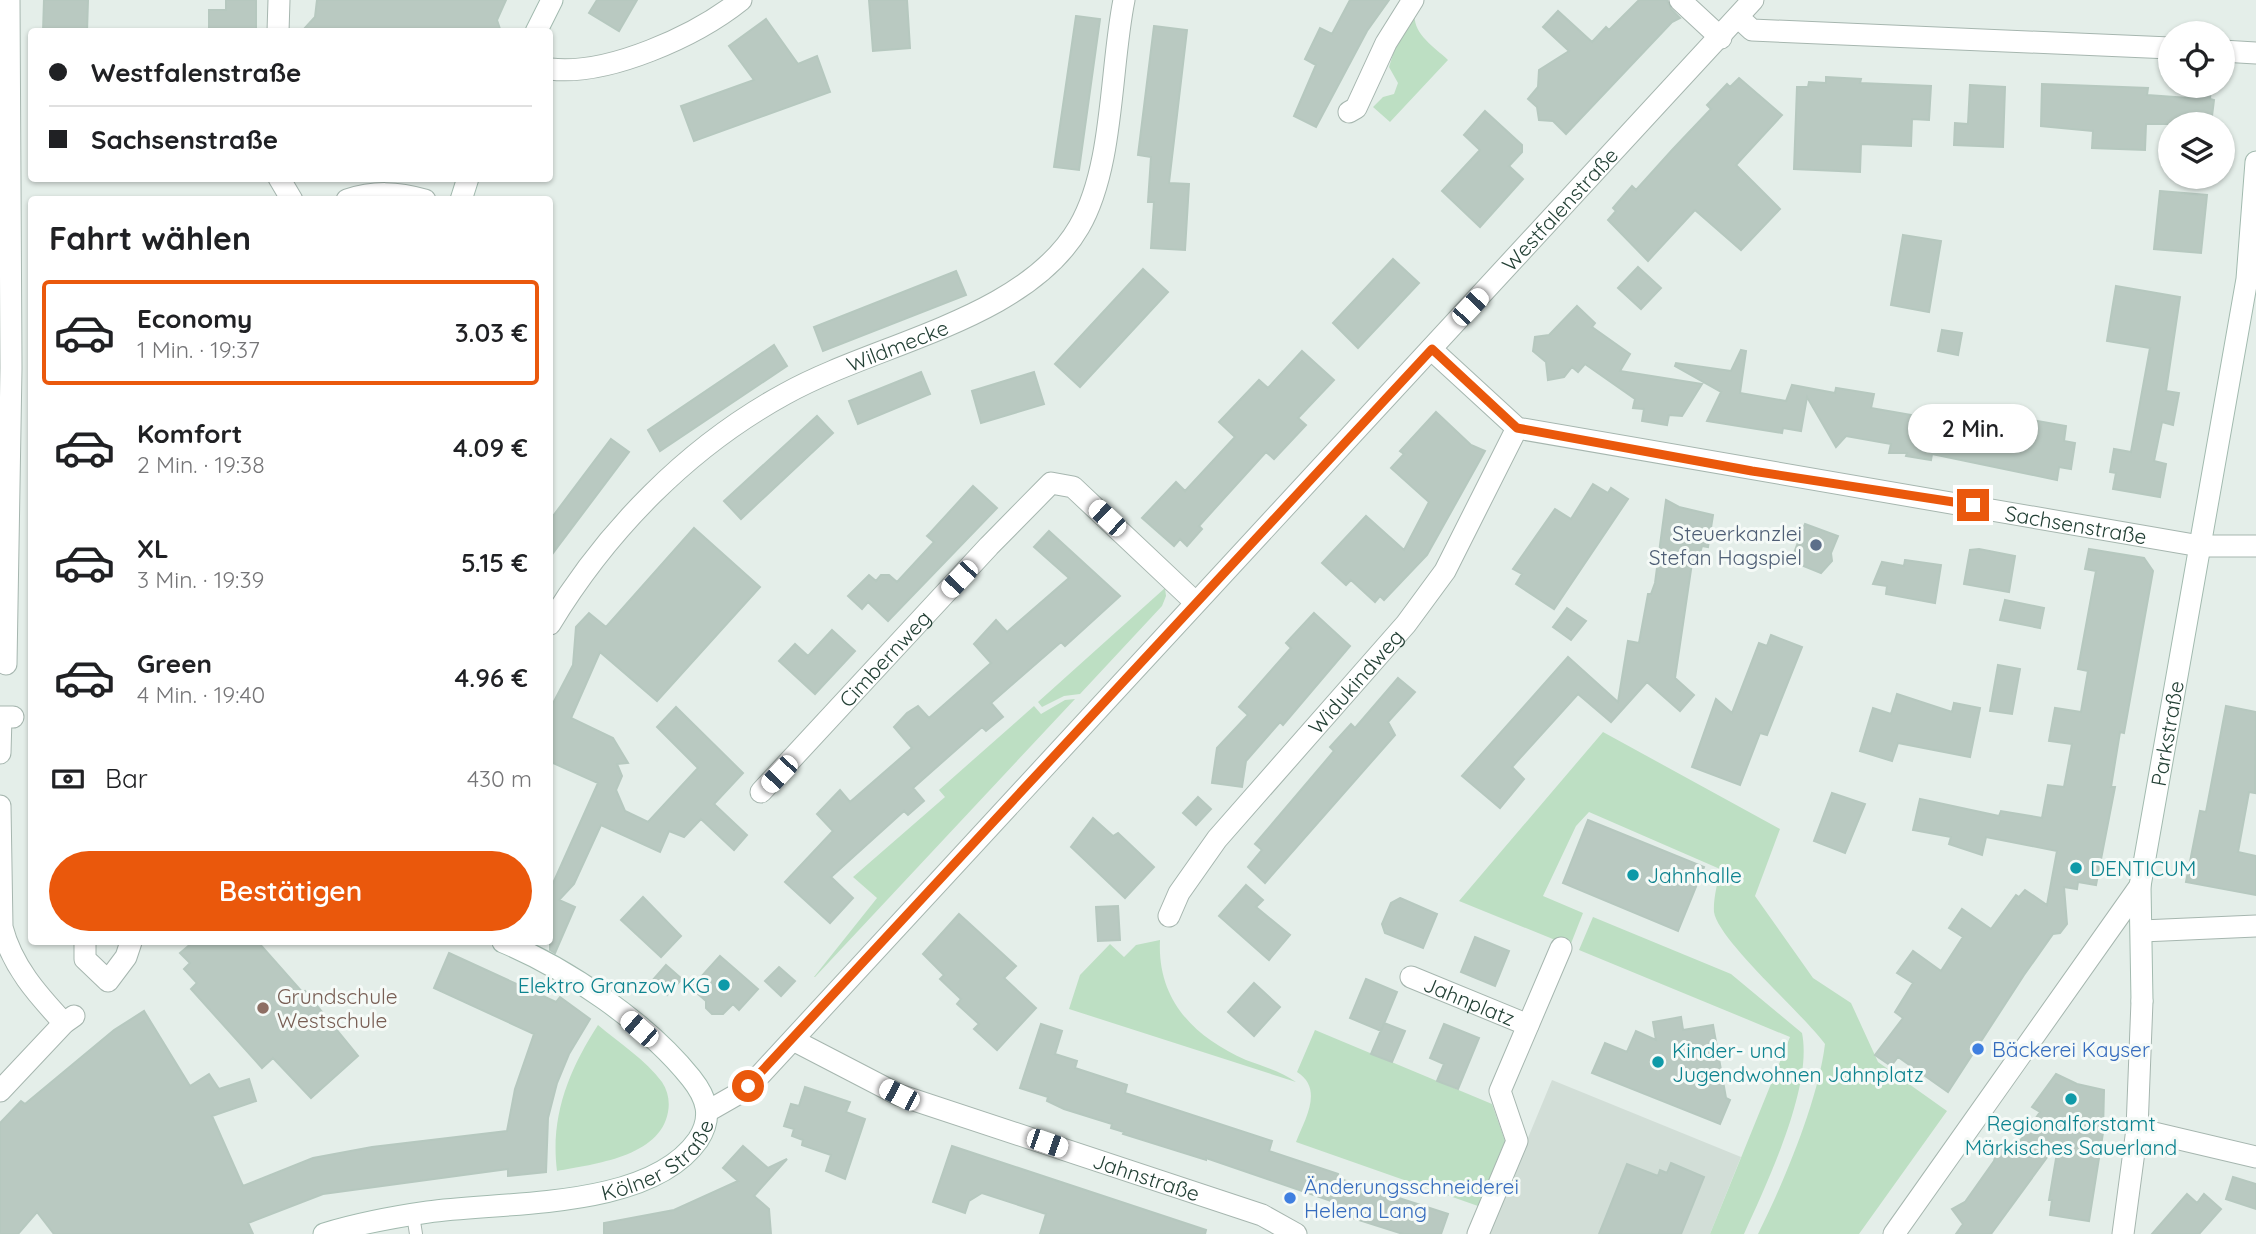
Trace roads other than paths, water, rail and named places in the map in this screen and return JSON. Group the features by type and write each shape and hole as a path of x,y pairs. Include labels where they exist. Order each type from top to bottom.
{"street":[{"path":"6,664 12,356 9,0"},
{"path":"278,28 279,0"},
{"path":"538,28 552,0"},
{"path":"553,69 596,65 659,48 711,22 741,0"},
{"name":"Wildmecke","path":"553,619 575,585 639,509 707,445 787,393 867,355 998,302 1047,268 1080,225 1100,173 1124,0"},
{"path":"1349,112 1356,108 1386,43 1413,0"},
{"path":"1680,0 1721,38"},
{"name":"Westfalenstraße","path":"708,1111 748,1086 793,1040 1195,602 1721,38 1753,0"},
{"path":"1739,18 1752,30 2158,47"},
{"path":"2235,52 2256,53"},
{"name":"Parkstraße","path":"1894,1234 2140,886 2247,279 2256,162"},
{"path":"358,196 391,192 408,196"},
{"path":"1432,349 1517,428"},
{"name":"Sachsenstraße","path":"1517,428 2200,546 2256,546"},
{"name":"Widukindweg","path":"1169,916 1179,893 1217,839 1406,624 1445,571 1517,428"},
{"name":"Cimbernweg","path":"761,792 989,546 1051,484 1067,484 1073,487 1195,602"},
{"path":"0,753 1,717 13,717"},
{"path":"0,806 2,927 6,943 26,979 69,1020 0,1091"},
{"path":"2123,1234 2137,1129 2142,1000 2140,886"},
{"path":"2142,931 2256,926"},
{"path":"85,945 85,959 108,981 126,957 130,945"},
{"name":"Kölner Straße","path":"324,1234 414,1224 586,1196 633,1184 665,1170 685,1156 703,1132 708,1111 704,1094 688,1074 616,1009 563,972 509,945"},
{"name":"Jahnplatz","path":"1478,1234 1517,1141 1500,1091 1561,948"},
{"name":"Jahnplatz","path":"1411,977 1528,1025"},
{"name":"Jahnstraße","path":"793,1040 899,1095 1296,1234"},
{"path":"2137,1129 2256,1157"}],"place":[{"name":"Steuerkanzlei Stefan Hagspiel","path":"1816,545"},
{"name":"DENTICUM","path":"2076,868"},
{"name":"Jahnhalle","path":"1633,875"},
{"name":"Elektro Granzow KG","path":"724,985"},
{"name":"Grundschule Westschule","path":"263,1008"},
{"name":"Bäckerei Kayser","path":"1978,1049"},
{"name":"Kinder- und Jugendwohnen Jahnplatz","path":"1658,1062"},
{"name":"Regionalforstamt Märkisches Sauerland","path":"2071,1099"},
{"name":"Änderungsschneiderei Helena Lang","path":"1290,1198"}]}
